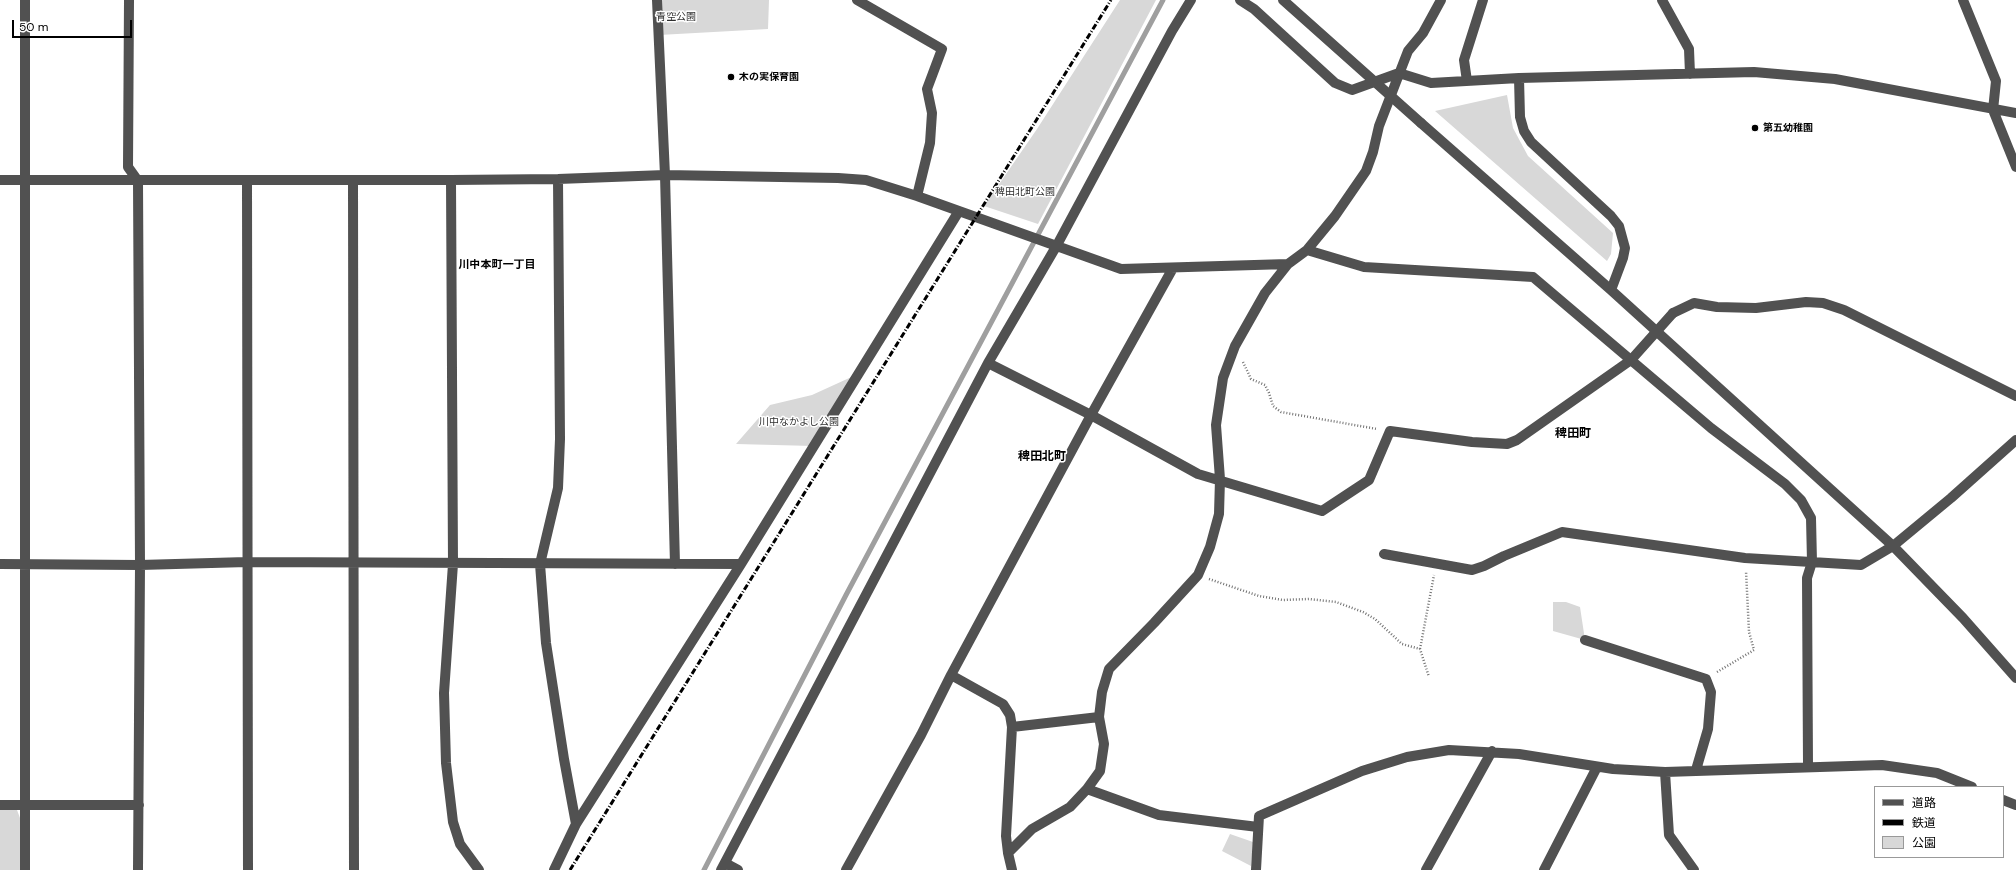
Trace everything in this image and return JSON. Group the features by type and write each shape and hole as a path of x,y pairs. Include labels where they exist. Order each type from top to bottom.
{"street":[{"path":"24,0 25,870"},
{"path":"130,0 128,166 138,181 140,565 138,870"},
{"path":"657,0 665,175 675,564"},
{"path":"857,0 942,49 927,89 932,113 930,143 917,196"},
{"path":"738,870 723,867 988,362 1052,244 1191,0"},
{"path":"1240,0 1254,9 1335,83 1352,90 1400,73 1431,83 1519,78 1754,72 1835,79 1993,110 2016,113"},
{"path":"1283,0 1611,290 1893,546 1963,618 2016,678"},
{"path":"1008,853 1032,829 1070,807 1087,789 1100,771 1104,744 1099,717 1102,692 1109,669 1198,575 1210,547 1219,514 1220,479 1216,425 1223,378 1235,346 1265,293 1288,264 1307,250 1335,216 1366,172 1373,152 1379,126 1408,51 1423,33 1441,0"},
{"path":"1467,81 1464,60 1483,0"},
{"path":"1662,0 1688,49 1690,74"},
{"path":"1962,0 1996,81 1993,110 2016,168"},
{"path":"1519,78 1520,117 1524,130 1531,142 1611,216 1618,226 1625,248 1623,258 1611,290"},
{"path":"0,180 451,180 558,179 665,175 852,179 866,180 917,196 959,212 976,215 1121,269 1288,264"},
{"path":"558,179 560,439 558,488 540,564 546,643 564,759 576,824"},
{"path":"246,180 248,870"},
{"path":"353,180 355,564 352,632 354,870"},
{"path":"451,180 453,564 444,694 446,763 453,822 460,844 479,870"},
{"path":"554,870 576,824 741,564 959,212"},
{"path":"1307,250 1364,268 1533,277 1711,428 1785,484 1801,500 1811,518 1812,562 1807,578 1808,766"},
{"path":"846,870 921,735 951,675 1173,268"},
{"path":"988,362 1092,415 1198,474 1220,479 1322,511 1369,480 1390,431 1472,442 1507,444 1517,440 1631,360 1673,313 1694,303 1717,307 1756,308 1806,302 1823,303 1844,310 2016,396"},
{"path":"1384,554 1472,570 1562,532 1745,558 1861,565 1893,546 1951,498 2016,440"},
{"path":"0,564 140,565 247,562 355,564 741,564"},
{"path":"1585,640 1706,678 1711,692 1708,729 1696,770"},
{"path":"951,675 1003,704 1010,715 1012,727 1006,836 1012,870"},
{"path":"1012,727 1099,717"},
{"path":"1256,870 1259,816 1362,771 1407,757 1448,750 1492,751 1597,767 1665,772 1808,766 1882,765 1937,773 1970,786"},
{"path":"1426,870 1492,751"},
{"path":"1544,870 1597,767"},
{"path":"1665,772 1669,835 1689,867"},
{"path":"1087,789 1159,815 1258,827"},
{"path":"2004,800 2016,805"},
{"path":"0,805 139,805"}],"path":[{"path":"1235,346 1250,379 1265,385 1270,393 1273,406 1276,409 1306,417 1390,431"},
{"path":"1706,678 1754,650 1749,632 1745,558"},
{"path":"1429,677 1420,649 1436,563"},
{"path":"1198,575 1260,596 1283,600 1309,599 1336,602 1351,606 1375,619 1402,644 1420,649"}],"green space":[{"name":"青空公園","path":"657,0 769,0 768,29 659,35"},
{"name":"稗田北町公園","path":"1120,0 1156,0 1038,224 984,206 1037,129"},
{"path":"1507,95 1513,128 1528,156 1613,233 1611,254 1607,261 1435,111"},
{"name":"川中なかよし公園","path":"858,374 813,446 736,444 770,405 812,395"},
{"path":"1553,602 1566,602 1580,607 1585,640 1553,631"},
{"path":"0,810 17,810 20,818 21,870 0,870"},
{"path":"1230,834 1253,842 1251,866 1222,851"}],"waterway":[{"path":"704,870 846,595 1163,0"}],"railway":[{"path":"570,870 1111,0"}],"place":[{"name":"木の実保育園","path":"731,77"},
{"name":"第五幼稚園","path":"1755,128"}],"district":[{"name":"川中本町一丁目","path":"497,265"},
{"name":"稗田町","path":"1573,434"},
{"name":"稗田北町","path":"1042,457"}]}
